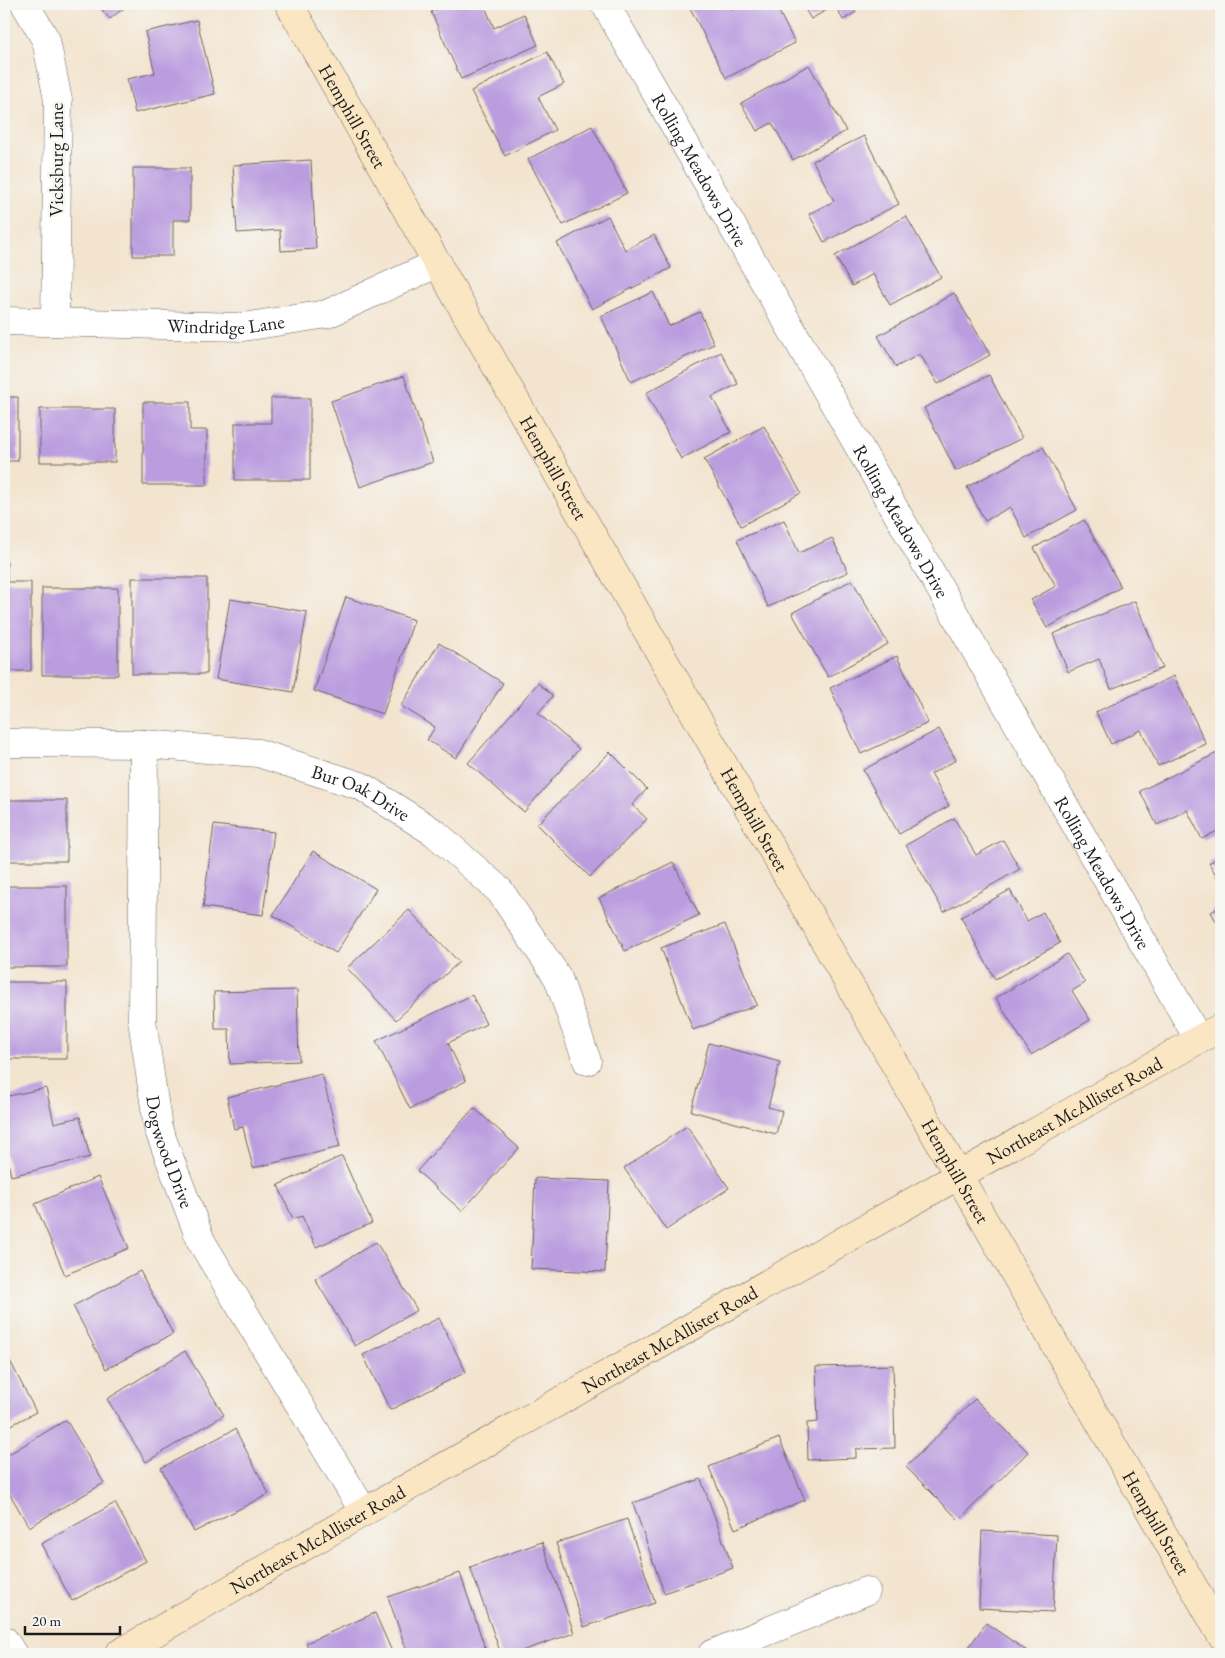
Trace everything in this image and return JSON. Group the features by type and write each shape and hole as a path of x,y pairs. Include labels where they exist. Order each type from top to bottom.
{"street":[{"name":"Vicksburg Lane","path":"25,4 46,40 58,100 55,322"},
{"name":"Hemphill Street","path":"289,4 1221,1635"},
{"name":"Rolling Meadows Drive","path":"605,4 1210,1033"},
{"name":"Windridge Lane","path":"4,321 243,326 327,314 438,263"},
{"name":"Bur Oak Drive","path":"4,743 144,744 258,753 361,786 436,833 500,891 558,978 587,1061"},
{"name":"Dogwood Drive","path":"144,744 142,1020 158,1128 201,1241 364,1512"},
{"name":"Northeast McAllister Road","path":"118,1654 364,1512 1210,1033"},
{"path":"712,1654 866,1591"},
{"path":"4,1640 13,1654"}],"building":[{"path":"97,4 129,4 110,19"},
{"path":"451,4 484,4 494,28 524,14 538,45 461,79 431,12"},
{"path":"688,4 728,4 731,9 742,4 775,4 795,43 726,78"},
{"path":"802,4 852,4 856,12 843,20 835,5 811,19"},
{"path":"197,20 215,94 135,113 127,79 155,73 145,32"},
{"path":"547,52 564,84 538,97 555,130 505,156 471,91"},
{"path":"809,65 846,131 793,160 772,123 757,131 741,103"},
{"path":"592,126 627,193 563,225 528,159"},
{"path":"864,136 899,204 824,242 809,214 834,201 813,161"},
{"path":"311,160 316,249 281,251 280,230 237,233 233,165"},
{"path":"133,168 190,168 190,220 173,220 173,256 133,256"},
{"path":"608,216 625,250 654,235 671,268 592,309 557,243"},
{"path":"906,216 941,277 890,305 873,274 852,286 835,256"},
{"path":"653,292 669,326 700,312 714,344 631,382 601,316"},
{"path":"954,293 990,355 938,384 920,354 896,367 878,336"},
{"path":"721,352 738,384 712,397 731,432 681,459 646,393"},
{"path":"989,375 1022,438 956,471 924,408"},
{"path":"404,376 433,462 360,487 331,401"},
{"path":"4,397 18,397 18,461 4,461"},
{"path":"271,398 310,398 310,480 235,480 235,423 271,423"},
{"path":"143,402 190,402 190,430 207,430 207,485 143,485"},
{"path":"40,409 115,409 115,462 40,462"},
{"path":"764,426 801,493 741,526 704,459"},
{"path":"1043,447 1077,510 1026,538 1010,507 985,521 967,487"},
{"path":"784,520 799,553 832,538 848,572 768,607 737,540"},
{"path":"1084,520 1121,587 1047,628 1031,600 1056,586 1034,548"},
{"path":"4,562 7,562 7,582 31,582 31,671 4,671"},
{"path":"132,578 207,578 207,674 132,674"},
{"path":"852,580 888,644 828,677 792,613"},
{"path":"42,588 118,588 118,675 42,675"},
{"path":"346,597 414,620 383,714 314,691"},
{"path":"230,599 307,612 293,692 216,679"},
{"path":"1135,601 1163,668 1111,689 1099,659 1068,672 1053,634"},
{"path":"439,643 503,683 456,758 427,740 435,727 401,706"},
{"path":"897,656 928,723 861,754 830,688"},
{"path":"1174,676 1206,744 1158,766 1141,730 1111,744 1096,712"},
{"path":"538,683 553,696 538,713 579,749 524,812 468,763"},
{"path":"939,729 956,760 931,774 949,806 899,834 863,770"},
{"path":"610,752 647,789 632,805 647,819 590,877 537,824"},
{"path":"1219,752 1221,756 1221,829 1202,839 1187,810 1157,825 1140,791"},
{"path":"4,800 67,800 67,861 4,861"},
{"path":"954,818 976,855 1003,840 1020,869 944,912 906,845"},
{"path":"214,825 274,832 263,915 203,907"},
{"path":"313,851 376,889 336,953 273,915"},
{"path":"1221,856 1221,884 1209,863"},
{"path":"673,862 699,915 625,951 599,898"},
{"path":"4,886 67,886 67,967 4,967"},
{"path":"1010,890 1027,921 1043,912 1060,943 995,979 961,917"},
{"path":"1221,907 1221,930 1211,912"},
{"path":"409,910 459,962 396,1020 347,968"},
{"path":"725,924 757,1005 693,1030 661,948"},
{"path":"1067,954 1085,983 1072,991 1090,1020 1031,1055 996,998"},
{"path":"4,982 67,982 67,1059 4,1059"},
{"path":"297,990 299,1061 230,1064 229,1029 215,1029 214,992"},
{"path":"472,995 486,1024 448,1043 466,1081 410,1109 376,1041"},
{"path":"709,1043 780,1062 768,1107 782,1111 776,1134 691,1111"},
{"path":"322,1074 340,1147 253,1168 243,1127 234,1129 227,1097"},
{"path":"46,1088 54,1123 80,1117 90,1157 11,1176 4,1144 4,1097"},
{"path":"474,1108 519,1148 462,1211 417,1171"},
{"path":"687,1126 729,1188 666,1230 624,1168"},
{"path":"342,1156 372,1223 316,1247 302,1216 293,1219 278,1185"},
{"path":"98,1177 129,1248 65,1275 35,1204"},
{"path":"535,1178 609,1181 605,1272 531,1269"},
{"path":"376,1242 417,1310 355,1346 315,1279"},
{"path":"140,1271 173,1334 106,1369 73,1306"},
{"path":"439,1318 466,1372 390,1410 363,1355"},
{"path":"4,1349 36,1412 4,1429"},
{"path":"185,1351 224,1415 146,1462 107,1399"},
{"path":"893,1365 895,1448 856,1449 856,1458 808,1460 807,1423 818,1422 816,1367"},
{"path":"975,1399 1028,1452 959,1520 906,1467"},
{"path":"66,1420 104,1483 29,1527 4,1484 4,1457"},
{"path":"235,1429 269,1494 194,1532 161,1468"},
{"path":"779,1438 805,1500 735,1529 709,1467"},
{"path":"701,1479 733,1568 664,1593 633,1503"},
{"path":"115,1503 146,1561 72,1601 41,1544"},
{"path":"627,1519 655,1603 584,1627 556,1543"},
{"path":"982,1531 1057,1535 1053,1612 979,1608"},
{"path":"542,1542 574,1633 513,1654 501,1654 470,1567"},
{"path":"460,1573 487,1654 408,1654 388,1597"},
{"path":"375,1613 393,1654 311,1654 306,1643"},
{"path":"986,1623 1031,1654 964,1654"}]}
